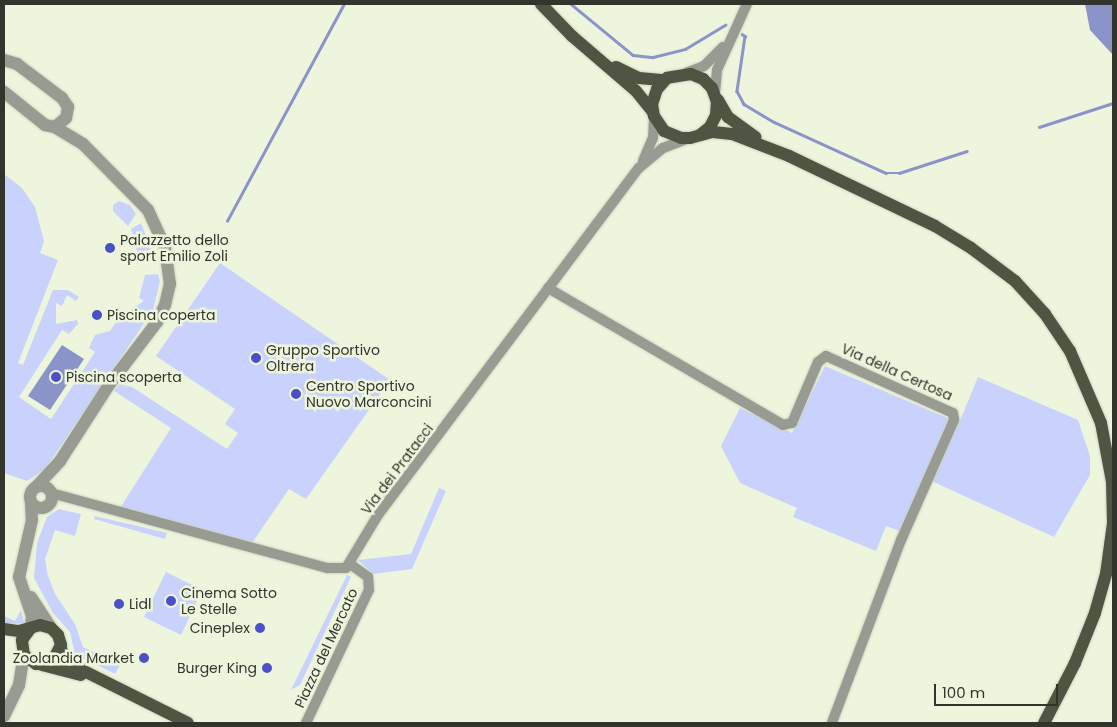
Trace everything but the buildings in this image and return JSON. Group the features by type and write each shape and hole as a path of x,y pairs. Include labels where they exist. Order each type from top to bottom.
{"main road":[{"path":"542,4 563,28 641,96 664,131 677,137 729,133 789,156 920,218 983,256 1015,281 1045,314 1084,379 1101,423 1109,461 1113,501 1111,543 1105,579 1092,622 1044,723"},
{"path":"599,58 639,78 664,80 686,73 703,78 716,95 725,113 735,124 789,156"},
{"path":"653,114 655,93 664,80"},
{"path":"695,136 714,120 716,95"},
{"path":"23,652 23,638 31,628"},
{"path":"4,629 51,628 58,636 61,649 69,661 100,681 188,723"},
{"path":"4,636 41,665 100,681"},
{"path":"41,665 54,660 61,649"}],"street":[{"path":"716,95 717,70 747,4"},
{"path":"686,73 710,62 731,37"},
{"path":"4,60 17,64 62,98 71,124 83,144 152,216 167,254 170,284 160,316 109,385 60,461 51,481 49,499 31,529"},
{"path":"4,92 45,125 55,127 83,144"},
{"path":"55,127 64,121 68,111"},
{"name":"Via dei Pratacci","path":"350,564 378,515 639,168 654,138 653,114"},
{"name":"Via dei Pratacci","path":"639,168 668,144 695,136"},
{"name":"Via della Certosa","path":"548,288 783,425 792,423 818,362 826,356 953,413 954,420 905,531 832,723"},
{"path":"31,628 32,616 19,583 20,566 31,529 32,503 30,494 60,461"},
{"path":"36,487 45,487 49,499"},
{"path":"32,503 38,508 49,499 80,502 332,570 340,570 350,564"},
{"name":"Piazza del Mercato","path":"306,723 369,590 368,577 350,564"},
{"path":"20,566 32,598 51,628"},
{"path":"4,716 19,685 23,652"},
{"path":"19,685 41,665"}],"shaded area":[{"path":"1085,4 1113,4 1113,55 1090,30"},
{"path":"4,174 22,188 35,207 44,241 40,253 58,260 18,363 23,365 53,290 68,290 79,297 76,301 67,295 62,306 56,303 56,324 77,320 78,324 69,334 62,330 19,397 51,419 95,352 89,348 95,335 110,331 119,318 144,301 139,298 145,275 158,274 160,281 153,310 45,469 27,481 4,473"},
{"path":"119,201 130,205 136,214 128,226 113,211 113,205"},
{"path":"141,223 151,248 148,258 138,255 131,229"},
{"name":"Centro Sportivo Nuovo Marconcini","path":"220,263 390,380 306,499 289,489 252,543 120,508 171,428 114,391 120,384 132,387 227,449 238,433 225,424 235,409 156,356"},
{"name":"Piscina scoperta","path":"62,345 84,359 50,410 28,396"},
{"path":"825,366 959,423 978,377 1078,420 1090,456 1090,475 1054,537 927,479 900,531 886,526 876,551 793,517 797,508 740,483 721,446 740,408 792,433"},
{"path":"439,488 446,491 412,569 373,574 358,560 411,554"},
{"path":"59,509 81,514 75,536 55,530 45,559 48,576 55,594 75,624 83,647 120,665 115,674 75,654 70,632 53,613 34,578 37,543 47,517"},
{"path":"95,516 167,533 165,539 94,519"},
{"path":"166,572 202,590 181,635 144,617"},
{"path":"347,575 351,577 300,685 291,690"},
{"path":"21,610 24,623 4,624 4,616 15,621"}],"waterway":[{"path":"227,221 344,4"},
{"path":"571,4 633,55 653,57 685,49 725,25"},
{"path":"742,34 745,36 737,91 744,104 774,122 886,173 899,173 967,151"},
{"path":"1039,127 1113,103"}],"place":[{"name":"Palazzetto dello sport Emilio Zoli","path":"110,248"},
{"name":"Piscina coperta","path":"97,315"},
{"name":"Gruppo Sportivo Oltrera","path":"256,358"},
{"name":"Piscina scoperta","path":"56,377"},
{"name":"Centro Sportivo Nuovo Marconcini","path":"296,394"},
{"name":"Cinema Sotto Le Stelle","path":"171,601"},
{"name":"Lidl","path":"119,604"},
{"name":"Cineplex","path":"260,628"},
{"name":"Zoolandia Market","path":"144,658"},
{"name":"Burger King","path":"267,668"}]}
